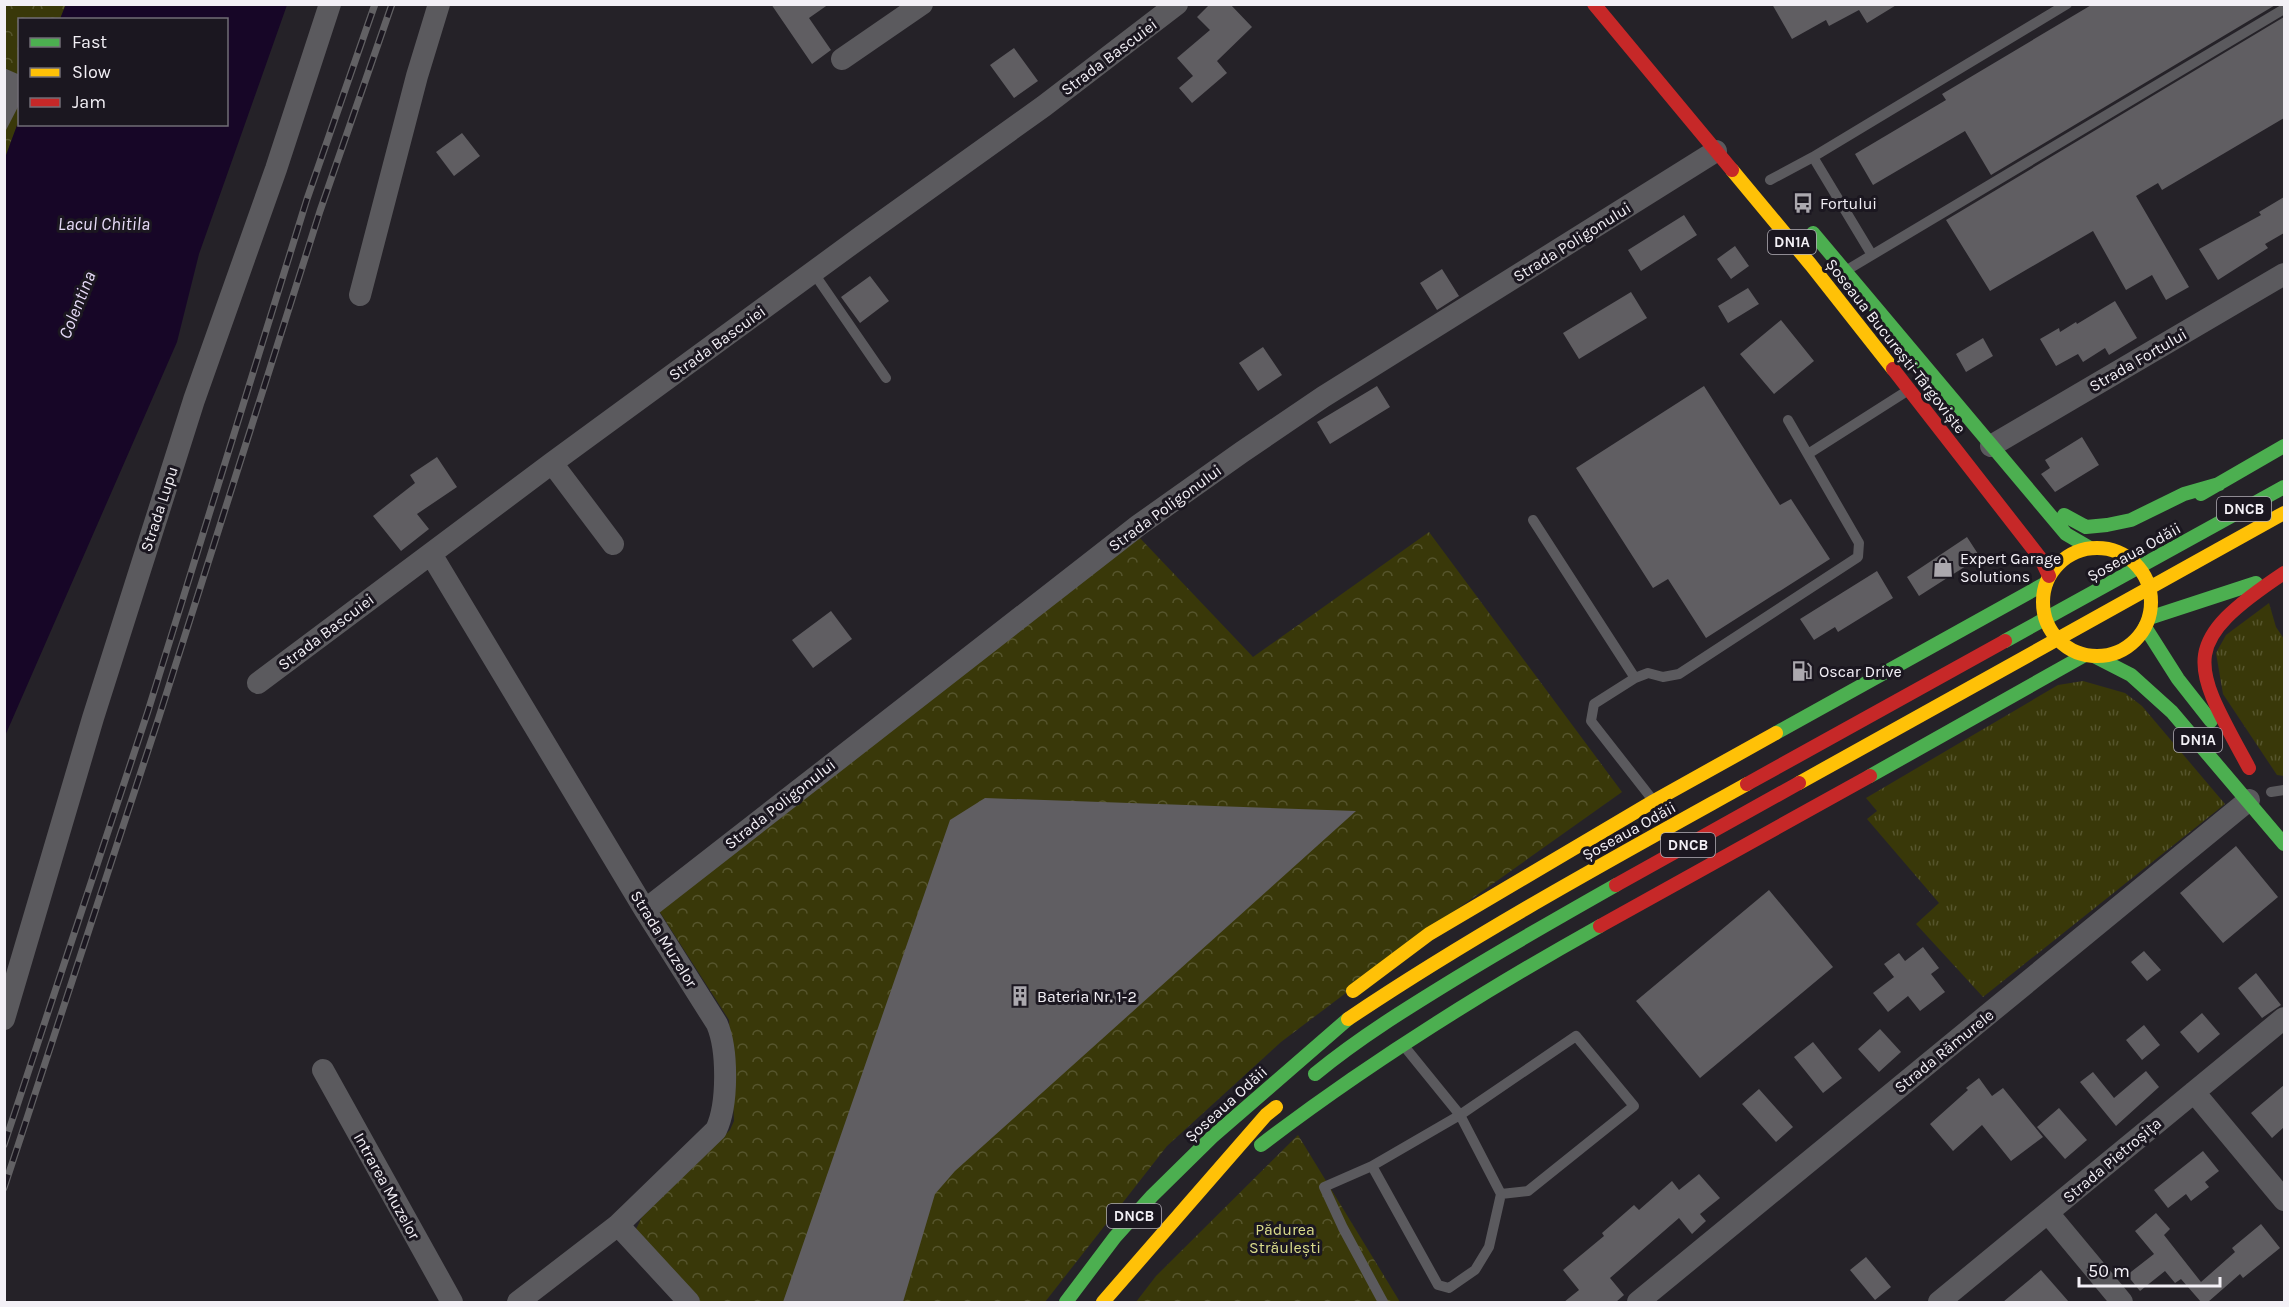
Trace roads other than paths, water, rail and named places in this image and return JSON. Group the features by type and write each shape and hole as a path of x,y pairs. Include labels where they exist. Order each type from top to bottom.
{"main road":[{"name":"Șoseaua București-Târgoviște","path":"1594,4 1825,283 2041,559 2048,580"},
{"name":"Șoseaua București-Târgoviște","path":"1807,225 2066,534 2096,548"},
{"path":"1340,1000 1429,934 1654,801 1995,612 2048,580 2062,560 2080,550 2096,548 2219,484 2284,446"},
{"path":"1994,450 2062,514 2086,527 2131,520 2184,494 2219,484"},
{"path":"1983,484 2016,550"},
{"name":"Șoseaua Odăii","path":"1066,1302 1115,1237 1152,1196 1212,1137 1339,1025 1426,967 1629,849 2284,487"},
{"name":"DNCB","path":"1303,1084 1398,1012 1536,930 2284,513"},
{"name":"DN1A","path":"2096,548 2115,551 2128,557 2146,578 2151,604 2147,623 2178,679 2264,787 2284,844"},
{"path":"1194,1198 1303,1112 1402,1044 1640,902 2090,655 2109,655 2124,649 2136,640 2147,623 2284,574"},
{"path":"2264,787 2210,691 2203,664 2205,649 2212,634 2223,620 2284,574"},
{"name":"DN1A","path":"2048,580 2043,598 2044,613 2049,628 2059,640 2071,649 2090,655 2131,675 2172,712 2264,787"},
{"path":"1995,612 2012,587"},
{"path":"1212,1137 1253,1084"},
{"name":"DNCB","path":"1102,1302 1266,1115 1284,1100"}],"street":[{"name":"Strada Lupu","path":"4,1018 93,717 194,400 276,169 330,4"},
{"path":"360,295 417,76 439,4"},
{"path":"842,59 922,4"},
{"name":"Strada Bascuiei","path":"258,683 552,463 1053,99 1177,4"},
{"name":"Strada Poligonului","path":"645,909 1139,525 1323,397 1716,151"},
{"name":"Strada Fortului","path":"1994,450 2284,274"},
{"path":"552,463 613,544"},
{"name":"Strada Muzelor","path":"431,554 645,909 717,1023 723,1044 724,1104 722,1118 716,1130 618,1225"},
{"name":"Strada Rămurele","path":"1638,1302 2264,787"},
{"name":"Strada Pietroșița","path":"1939,1302 2284,1018"},
{"name":"Intrarea Muzelor","path":"323,1070 452,1302"},
{"path":"2194,1092 2284,1200"},
{"path":"2048,1213 2122,1302"},
{"path":"518,1302 618,1225 689,1302"}],"lane":[{"path":"1770,180 1813,157 2067,4"},
{"path":"1845,271 2284,9"},
{"path":"1813,157 1872,255"},
{"path":"813,272 886,378"},
{"path":"1808,454 1909,390"},
{"path":"1654,801 1591,721 1594,704 1635,678 1648,673 1663,677 1679,674 1858,557 1859,543 1788,420"},
{"path":"1533,520 1635,678"},
{"path":"1383,1302 1343,1228 1324,1187 1372,1166 1460,1115 1576,1036 1634,1106 1528,1191 1502,1194"},
{"path":"1372,1166 1438,1285 1449,1288 1475,1270 1489,1247 1502,1194 1460,1115 1402,1044"}],"water":[{"name":"Lacul Chitila","path":"66,4 287,5 199,254 177,342 5,736 5,158 18,123 18,126 228,126 228,18 60,18"}],"railway":[{"path":"4,1145 148,711 307,199 375,4"},
{"path":"4,1188 159,717 320,211 392,4"}],"place":[{"name":"Fortului","path":"1803,203"},
{"name":"Expert Garage Solutions","path":"1943,567"},
{"name":"Oscar Drive","path":"1802,671"},
{"name":"Bateria Nr. 1-2","path":"1020,996"}],"water label":[{"name":"Colentina","path":"77,305"}],"park label":[{"name":"Pădurea Străulești","path":"1285,1238"}]}
